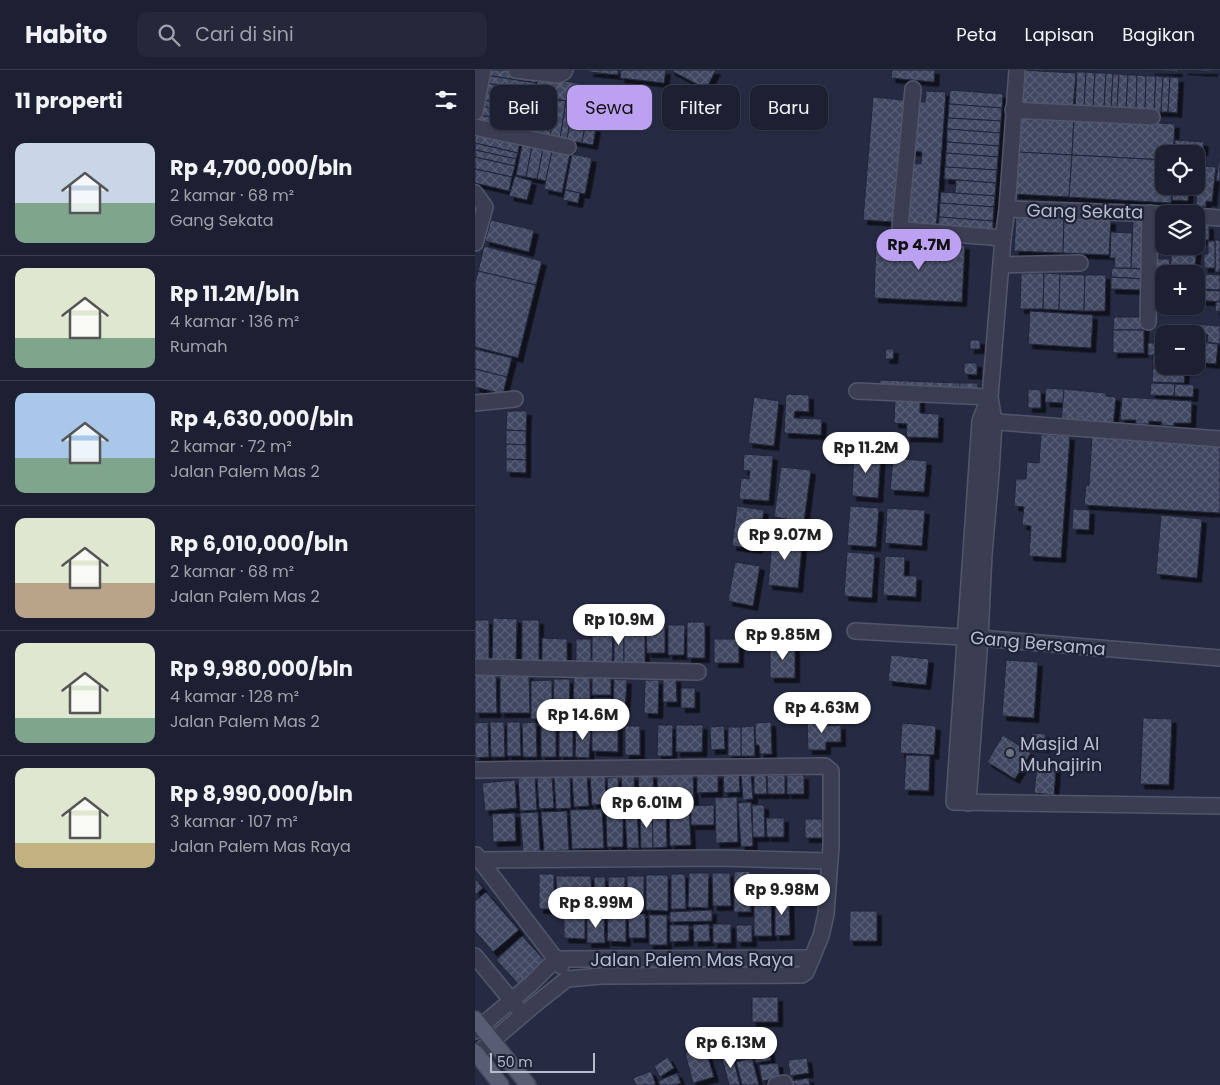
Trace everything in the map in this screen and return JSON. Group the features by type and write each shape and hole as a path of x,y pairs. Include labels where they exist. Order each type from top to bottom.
{"main road":[{"path":"477,1025 493,1041 529,1085"},
{"path":"476,1053 501,1085"}],"street":[{"path":"475,112 483,70"},
{"path":"516,70 559,75 565,70"},
{"path":"1017,70 1007,210 1003,238 977,554 966,731 968,803 1220,806"},
{"path":"913,89 899,226 905,230 1003,238"},
{"path":"1013,110 1152,117"},
{"path":"475,127 568,147"},
{"path":"475,193 485,207 475,243"},
{"name":"Gang Sekata","path":"1007,210 1155,213"},
{"path":"1205,217 1220,218"},
{"path":"1148,322 1155,237"},
{"path":"1001,265 1080,263"},
{"path":"857,391 990,397"},
{"path":"475,403 515,399"},
{"path":"987,422 1220,439"},
{"name":"Gang Bersama","path":"855,631 973,638 1220,658"},
{"path":"475,668 698,672"},
{"path":"475,770 825,766 831,771 831,846 826,914 821,936 812,958"},
{"path":"478,857 718,858 829,861"},
{"path":"476,1053 567,979 556,959 478,857"},
{"path":"475,956 523,1014"},
{"name":"Jalan Palem Mas Raya","path":"556,959 812,958 806,972 802,975 602,976 567,979"},
{"path":"477,1025 532,982 556,959"},
{"path":"777,1085 785,1085"}],"building":[{"path":"486,70 513,70 537,74 536,83 485,75"},
{"path":"589,70 618,70 618,75 589,72"},
{"path":"621,70 666,70 664,83 620,78"},
{"path":"670,70 716,70 708,85 698,85"},
{"path":"892,70 935,70 934,82 891,78"},
{"path":"1021,70 1076,73 1073,110 1019,107"},
{"path":"1150,70 1178,70 1178,72"},
{"path":"1183,70 1213,70 1213,72"},
{"path":"1077,72 1086,72 1084,108 1075,107"},
{"path":"1086,72 1095,73 1093,108 1084,108"},
{"path":"1095,73 1106,73 1104,109 1093,108"},
{"path":"1106,73 1113,74 1111,109 1104,109"},
{"path":"1113,74 1119,74 1117,109 1111,109"},
{"path":"1119,74 1128,75 1126,110 1117,109"},
{"path":"485,75 536,83 536,85 497,85 484,83"},
{"path":"1128,75 1137,75 1136,111 1126,110"},
{"path":"1137,75 1146,76 1145,111 1136,111"},
{"path":"1146,76 1156,76 1154,112 1145,111"},
{"path":"1156,76 1163,77 1161,112 1154,112"},
{"path":"538,77 584,84 567,85 567,101 557,99 557,85 537,85"},
{"path":"1163,77 1170,77 1168,112 1161,112"},
{"path":"1170,77 1179,78 1177,113 1168,112"},
{"path":"484,83 497,85 490,85 490,93 482,92"},
{"path":"950,90 1003,94 1002,108 949,104"},
{"path":"926,91 946,92 936,231 906,229 911,163 921,164 922,152 911,151 915,102 925,102"},
{"path":"482,92 490,93 490,101 481,100"},
{"path":"873,97 904,100 894,222 863,220"},
{"path":"481,100 490,101 490,108 480,106"},
{"path":"557,100 566,101 560,139 550,137 551,130 557,130"},
{"path":"567,101 567,130 569,130 567,140 560,139"},
{"path":"949,104 1002,108 1001,121 948,118"},
{"path":"480,106 490,108 490,117 478,115"},
{"path":"478,115 490,117 490,125 477,123"},
{"path":"1019,115 1074,118 1072,155 1017,152"},
{"path":"948,118 1001,121 1000,133 947,129"},
{"path":"1074,118 1175,124 1174,145 1155,145 1155,160 1072,155"},
{"path":"947,129 1000,133 999,146 947,142"},
{"path":"475,130 520,140 518,153 475,143"},
{"path":"529,130 537,130 536,135 528,134"},
{"path":"537,130 543,130 542,136 536,135"},
{"path":"543,130 551,130 550,137 542,136"},
{"path":"569,130 584,130 582,143 567,140"},
{"path":"584,130 596,130 593,145 582,143"},
{"path":"523,140 533,142 526,177 516,175"},
{"path":"1175,140 1204,142 1204,145 1174,145"},
{"path":"533,142 544,144 537,179 526,177"},
{"path":"947,142 999,146 998,157 946,153"},
{"path":"475,143 518,153 516,159 475,150"},
{"path":"544,144 553,146 546,181 537,179"},
{"path":"553,146 571,149 562,193 544,189"},
{"path":"475,150 516,159 515,166 475,157"},
{"path":"1017,152 1072,155 1069,197 1014,194"},
{"path":"946,153 998,157 997,170 945,167"},
{"path":"572,154 592,158 585,194 565,190"},
{"path":"1072,155 1155,160 1155,195 1171,195 1171,203 1069,197"},
{"path":"475,157 515,166 512,177 475,169"},
{"path":"1219,159 1220,181 1216,181"},
{"path":"1205,166 1216,167 1212,202 1206,201 1206,207 1205,205 1196,205 1197,195 1205,195"},
{"path":"945,167 997,170 996,183 944,179"},
{"path":"475,169 512,177 509,191 475,183"},
{"path":"515,176 532,181 527,200 509,196"},
{"path":"956,180 996,183 995,196 955,193"},
{"path":"565,190 580,193 578,203 563,200"},
{"path":"941,192 995,196 994,207 940,203"},
{"path":"1172,195 1188,195 1188,201 1172,200"},
{"path":"940,203 994,207 993,221 939,217"},
{"path":"939,217 993,221 993,234 938,231"},
{"path":"1016,217 1064,218 1063,253 1014,251"},
{"path":"1064,218 1111,220 1109,255 1063,253"},
{"path":"491,220 534,230 529,252 485,241"},
{"path":"1133,220 1147,220 1146,269 1131,268"},
{"path":"1205,225 1209,225 1209,240 1205,240"},
{"path":"1111,232 1132,233 1131,268 1114,268 1115,258 1110,258"},
{"path":"1215,240 1220,240 1220,272 1215,272"},
{"path":"876,241 965,245 962,302 874,298"},
{"path":"1208,241 1215,241 1215,268 1205,268 1204,255 1208,254"},
{"path":"484,246 542,261 536,285 478,271"},
{"path":"1171,255 1196,255 1195,265 1171,265"},
{"path":"1153,259 1170,259 1170,265 1155,265 1155,277 1152,277"},
{"path":"1112,268 1146,269 1145,279 1111,277"},
{"path":"478,271 536,285 518,358 475,347 475,283"},
{"path":"1021,273 1044,273 1043,309 1020,309"},
{"path":"1044,273 1060,274 1059,310 1043,309"},
{"path":"1060,274 1085,275 1084,311 1059,310"},
{"path":"1205,274 1220,275 1220,290 1205,289"},
{"path":"1085,275 1106,275 1105,311 1084,311"},
{"path":"1111,277 1142,279 1141,290 1111,289"},
{"path":"1205,290 1220,291 1220,302 1205,301"},
{"path":"1216,302 1220,302 1220,312 1215,311"},
{"path":"1030,311 1093,315 1091,348 1028,344"},
{"path":"1114,317 1145,317 1144,330 1113,330"},
{"path":"1195,324 1220,326 1220,344 1207,342 1208,335 1205,334 1205,325"},
{"path":"1113,330 1144,330 1144,353 1113,353"},
{"path":"970,340 980,340 980,349 970,349"},
{"path":"1148,343 1155,343 1155,355 1148,355"},
{"path":"1205,343 1218,344 1216,364 1205,363"},
{"path":"475,349 512,358 507,377 475,369"},
{"path":"886,349 894,349 893,359 885,359"},
{"path":"1153,355 1155,355 1155,368 1153,368"},
{"path":"964,363 977,363 977,375 964,374"},
{"path":"1153,368 1155,368 1155,375 1185,375 1184,383 1152,382"},
{"path":"475,369 507,377 503,394 475,387"},
{"path":"880,380 960,383 960,394 879,391"},
{"path":"960,383 978,383 977,395 960,394"},
{"path":"1151,383 1175,384 1174,396 1150,395"},
{"path":"1175,384 1194,385 1193,397 1174,396"},
{"path":"1046,388 1064,389 1063,403 1045,402"},
{"path":"1028,389 1041,390 1041,408 1028,408"},
{"path":"1064,389 1106,393 1106,396 1116,397 1113,427 1061,423"},
{"path":"786,394 809,395 809,412 795,411 794,418 822,419 821,435 784,433"},
{"path":"895,395 920,397 920,413 939,414 938,438 906,437 907,424 894,423"},
{"path":"754,397 779,401 774,446 748,443"},
{"path":"1122,397 1192,401 1191,423 1174,423 1174,426 1161,425 1162,422 1149,421 1149,424 1136,424 1136,420 1120,420"},
{"path":"507,411 527,411 526,431 506,430"},
{"path":"506,430 526,431 526,445 506,444"},
{"path":"1041,434 1070,436 1061,558 1029,556 1031,526 1022,525 1024,507 1014,506 1016,479 1026,479 1027,462 1039,463"},
{"path":"1092,435 1220,442 1220,513 1084,505 1086,485 1089,486"},
{"path":"506,444 526,445 526,460 506,459"},
{"path":"854,451 881,453 878,498 852,496"},
{"path":"744,454 773,456 769,501 739,499 741,478 749,479 750,471 743,470"},
{"path":"893,458 927,461 924,492 890,490"},
{"path":"506,459 526,460 526,473 506,472"},
{"path":"781,467 811,470 804,522 774,517"},
{"path":"737,506 764,510 758,549 732,546"},
{"path":"850,506 879,508 876,547 847,545"},
{"path":"887,508 925,510 922,546 885,543"},
{"path":"1073,509 1090,510 1089,530 1072,529"},
{"path":"1161,515 1202,519 1197,578 1156,574"},
{"path":"773,533 803,536 798,588 768,585"},
{"path":"847,552 875,554 872,598 844,596"},
{"path":"885,556 905,557 904,576 917,576 916,597 883,595"},
{"path":"735,562 760,566 753,606 728,601"},
{"path":"493,618 517,619 516,663 492,662"},
{"path":"475,620 489,620 489,661 475,661"},
{"path":"522,620 539,620 539,663 522,663"},
{"path":"687,622 705,622 705,658 687,658"},
{"path":"646,625 665,625 665,653 647,653"},
{"path":"668,625 685,625 684,655 668,655"},
{"path":"614,628 624,628 624,665 614,665"},
{"path":"624,628 645,628 645,665 624,665"},
{"path":"592,629 613,629 612,663 592,663"},
{"path":"542,638 567,639 567,662 542,662"},
{"path":"576,639 591,639 591,665 576,665"},
{"path":"714,639 739,639 739,663 714,663"},
{"path":"770,644 795,644 795,678 770,678"},
{"path":"891,655 929,659 926,685 888,681"},
{"path":"1006,660 1038,662 1034,718 1002,716"},
{"path":"475,675 496,675 497,713 475,713"},
{"path":"529,675 530,713 500,713 500,676"},
{"path":"592,676 611,676 611,695 592,695"},
{"path":"574,677 590,677 590,707 573,706"},
{"path":"663,678 676,678 677,702 663,702"},
{"path":"554,679 570,679 569,710 553,710"},
{"path":"614,679 627,680 625,711 613,711"},
{"path":"552,680 552,719 531,719 531,681"},
{"path":"645,680 659,680 658,714 644,713"},
{"path":"681,688 695,688 695,708 681,708"},
{"path":"593,698 611,698 610,717 593,717"},
{"path":"571,708 589,708 589,719 571,719"},
{"path":"1143,718 1172,719 1169,785 1140,784"},
{"path":"825,719 826,726 841,725 841,742 826,742 826,750 808,750 807,720"},
{"path":"488,722 489,757 475,758 475,723"},
{"path":"490,722 504,722 505,757 491,757"},
{"path":"507,722 520,722 521,756 507,756"},
{"path":"536,722 537,757 523,757 522,723"},
{"path":"771,722 772,754 760,754 759,745 756,745 755,723"},
{"path":"902,723 936,726 934,755 900,753"},
{"path":"592,724 618,725 618,752 592,751"},
{"path":"576,725 591,726 589,758 575,757"},
{"path":"658,725 673,725 672,756 657,756"},
{"path":"676,725 703,725 702,752 676,752"},
{"path":"541,726 556,726 556,757 541,757"},
{"path":"559,726 573,726 573,757 559,757"},
{"path":"625,726 640,726 640,755 625,755"},
{"path":"724,726 725,749 711,750 710,727"},
{"path":"754,726 755,756 741,756 741,727"},
{"path":"728,727 741,727 741,756 728,756"},
{"path":"1032,733 1046,734 1045,748 1031,747"},
{"path":"1003,735 1031,753 1015,779 987,762"},
{"path":"906,755 930,756 929,791 904,790"},
{"path":"1037,766 1056,768 1054,795 1034,793"},
{"path":"739,772 740,792 724,793 723,773"},
{"path":"751,773 753,799 743,800 741,774"},
{"path":"693,774 694,803 658,804 657,776"},
{"path":"718,774 718,792 697,793 697,775"},
{"path":"587,775 589,806 574,807 572,777"},
{"path":"605,775 606,804 592,805 590,776"},
{"path":"653,775 655,805 640,806 638,776"},
{"path":"754,775 766,775 767,794 754,794"},
{"path":"767,775 785,775 785,794 768,794"},
{"path":"787,775 804,775 804,794 787,794"},
{"path":"552,776 554,808 539,809 537,777"},
{"path":"570,776 571,808 556,809 554,777"},
{"path":"621,776 634,776 636,807 623,808"},
{"path":"535,777 537,810 520,811 518,778"},
{"path":"618,777 620,807 609,807 607,778"},
{"path":"515,780 517,808 485,811 482,783"},
{"path":"737,797 738,842 716,843 715,798"},
{"path":"751,802 753,846 741,847 738,803"},
{"path":"714,805 714,825 691,825 691,806"},
{"path":"752,805 764,805 765,837 753,837"},
{"path":"689,807 691,845 670,846 669,808"},
{"path":"602,809 604,848 572,849 570,810"},
{"path":"652,809 653,848 641,848 640,810"},
{"path":"652,809 666,809 667,847 653,848"},
{"path":"625,810 637,810 639,848 627,848"},
{"path":"567,811 569,850 544,851 541,812"},
{"path":"623,811 623,847 607,847 606,812"},
{"path":"538,812 540,851 523,852 520,813"},
{"path":"515,813 516,841 493,842 492,814"},
{"path":"766,818 784,818 784,837 767,837"},
{"path":"805,819 822,819 822,838 805,838"},
{"path":"750,871 751,912 734,912 734,872"},
{"path":"689,873 709,873 708,908 688,907"},
{"path":"712,873 730,873 731,906 713,906"},
{"path":"539,874 554,874 554,909 539,909"},
{"path":"671,874 685,874 686,909 671,909"},
{"path":"755,874 775,875 774,895 754,894"},
{"path":"646,875 668,875 668,911 646,910"},
{"path":"775,875 795,875 795,895 774,895"},
{"path":"556,876 591,876 592,908 557,909"},
{"path":"627,876 644,876 644,911 627,912"},
{"path":"594,877 605,877 606,912 595,912"},
{"path":"608,877 625,877 625,912 609,912"},
{"path":"475,879 483,888 475,895"},
{"path":"486,892 519,930 493,952 475,931 475,901"},
{"path":"771,896 772,936 754,936 754,897"},
{"path":"775,897 789,897 790,935 775,936"},
{"path":"712,910 712,921 670,922 670,912"},
{"path":"564,911 585,911 585,939 564,938"},
{"path":"850,911 877,911 877,941 849,941"},
{"path":"628,914 645,914 646,938 629,938"},
{"path":"587,915 604,915 605,943 587,943"},
{"path":"608,915 626,915 626,942 607,941"},
{"path":"649,915 667,915 667,945 649,945"},
{"path":"709,924 710,941 694,942 693,925"},
{"path":"713,924 731,924 731,943 713,943"},
{"path":"670,925 689,925 689,941 670,942"},
{"path":"736,925 752,925 752,942 737,942"},
{"path":"522,936 548,964 522,988 496,960"},
{"path":"752,997 778,997 778,1022 752,1022"},
{"path":"768,1042 771,1060 756,1063 753,1045"},
{"path":"705,1047 714,1077 693,1083 685,1053"},
{"path":"732,1052 740,1085 729,1085 721,1055"},
{"path":"668,1057 674,1068 660,1077 654,1066"},
{"path":"752,1058 759,1085 742,1085 736,1062"},
{"path":"807,1058 809,1073 790,1076 788,1060"},
{"path":"778,1063 780,1078 762,1081 759,1065"},
{"path":"651,1071 656,1085 636,1085 633,1078"},
{"path":"677,1073 681,1083 660,1085 658,1081"},
{"path":"809,1078 810,1085 791,1085 790,1081"}],"place":[{"name":"Masjid Al Muhajirin","path":"1010,753"}]}
